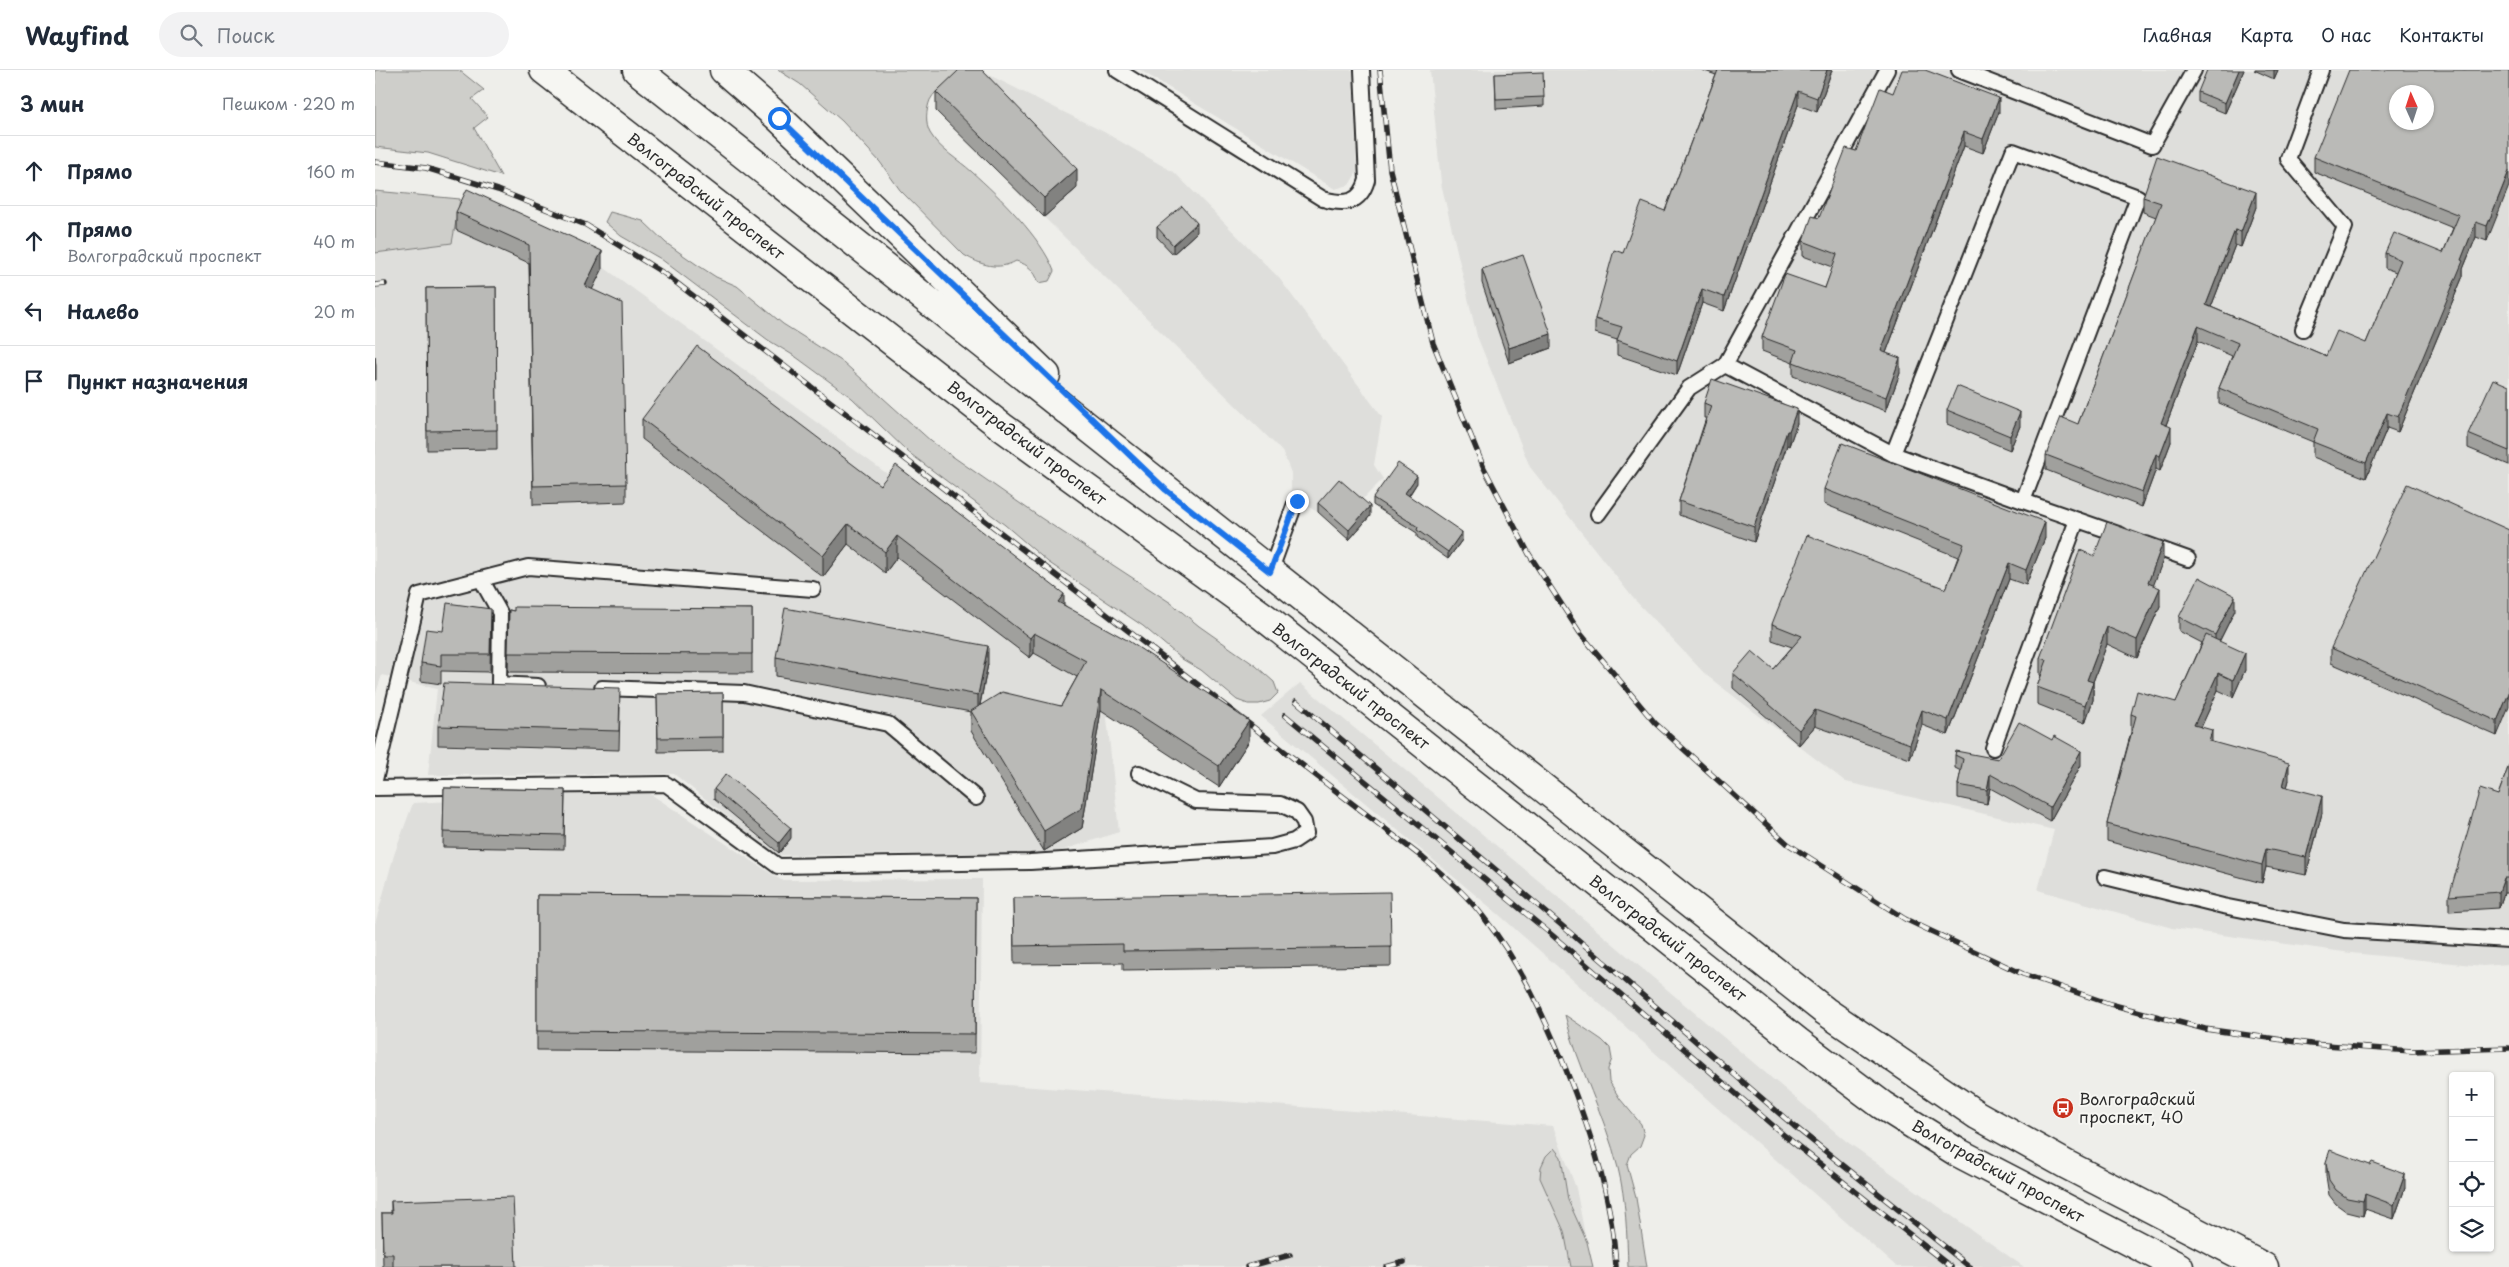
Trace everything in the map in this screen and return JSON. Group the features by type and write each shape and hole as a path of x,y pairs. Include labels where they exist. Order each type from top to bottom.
{"main road":[{"name":"Волгоградский проспект","path":"544,70 1001,427 1264,617 1798,1042 1882,1105 1957,1152 2179,1267"},
{"path":"637,70 1818,1004 1908,1069 1977,1115 2075,1169 2264,1267"},
{"path":"725,70 779,118 1166,490"}],"lane":[{"path":"1117,70 1323,199 1338,203 1353,200 1363,191 1367,180 1362,70"},
{"path":"1598,514 1689,388 1725,365 1887,70"},
{"path":"1959,70 2152,145 2193,70"},
{"path":"2303,329 2345,227 2288,159 2321,70"},
{"path":"1893,454 2013,152 2138,197 2023,501"},
{"path":"1725,365 1893,454 2188,558"},
{"path":"1270,572 1297,501"},
{"path":"1993,748 2077,520"},
{"path":"375,780 419,594 529,567 813,589"},
{"path":"481,579 500,614 499,684 548,686"},
{"path":"587,687 744,693 888,724 976,798"},
{"path":"375,788 666,784 778,866 1040,862 1272,847 1294,841 1306,833 1304,822 1297,812 1280,804 1196,802 1139,773"},
{"path":"2105,878 2223,906 2344,930 2509,940"}],"shaded area":[{"path":"375,70 459,70 484,90 472,99 488,117 474,128 501,176 428,153 375,147"},
{"path":"778,70 964,70 941,87 930,100 927,117 928,129 934,139 994,193 1029,231 1048,258 1054,271 1049,281 1039,283 1031,269 1016,261 1003,266 990,266 964,255 900,190 880,162 842,121 800,84"},
{"path":"979,70 1104,132 1175,173 1279,278 1382,417 1374,465 1383,479 1365,497 1356,503 1318,512 1291,498 1291,473 1283,453 1276,445 936,111"},
{"path":"1140,70 1353,70 1357,172 1349,185 1335,189"},
{"path":"1430,70 2509,70 2509,964 2483,966 2351,953 2172,928 2038,890 2054,830 1846,782 1706,675 1633,598 1530,467 1477,336 1441,183"},
{"path":"375,191 460,199 452,243 375,253"},
{"path":"460,199 606,269 1147,663 1107,718 1119,832 1054,853 776,855 674,774 428,775 437,689 382,675 375,696 375,253 452,243"},
{"path":"610,212 643,221 666,243 716,277 737,286 783,324 843,362 932,442 1041,518 1171,603 1199,626 1256,666 1274,682 1278,693 1270,701 1259,704 1248,704 1237,700 1201,670 1182,659 1143,626 1048,562 1005,525 908,452 852,398 796,357 768,340 661,259 621,236 605,222"},
{"path":"1300,683 1540,882 1846,1141 2024,1267 1897,1267 1497,913 1261,716"},
{"path":"646,791 781,880 982,879 980,1083 1553,1126 1576,1188 1591,1267 375,1267 375,924 394,855 413,803"},
{"path":"1565,1015 1602,1040 1610,1048 1612,1059 1608,1069 1609,1081 1620,1099 1641,1124 1644,1135 1640,1146 1631,1154 1627,1165 1636,1198 1647,1267 1628,1267 1627,1230 1621,1180 1613,1148 1570,1035"},
{"path":"1554,1148 1561,1157 1568,1200 1587,1242 1593,1267 1571,1267 1564,1231 1540,1178 1541,1167 1546,1156"}],"building":[{"path":"959,70 982,70 1077,169 1044,198 936,92"},
{"path":"1718,70 1827,70 1817,98 1798,91 1724,297 1702,289 1677,361 1617,340 1622,327 1595,319 1614,250 1623,253 1642,202 1665,211"},
{"path":"1902,70 1925,70 1999,98 1983,139 1964,132 1881,351 1900,358 1886,397 1793,362 1797,350 1762,337 1785,274 1825,288 1837,254 1803,241 1812,216 1819,218 1846,148 1856,151 1880,88 1893,93"},
{"path":"2207,70 2239,70 2225,103 2198,92"},
{"path":"2349,70 2509,70 2509,171 2487,226 2476,222 2461,260 2463,261 2398,417 2387,413 2366,463 2313,442 2318,429 2219,388 2238,343 2198,326 2161,423 2171,427 2160,456 2156,454 2142,492 2046,455 2061,417 2078,424 2161,203 2143,197 2157,156 2256,192 2241,232 2235,230 2206,305 2326,356 2337,331 2366,343 2401,260 2385,253 2394,233 2443,253 2459,215 2314,157"},
{"path":"1543,72 1544,97 1496,99 1495,74"},
{"path":"467,189 602,251 585,286 622,303 626,484 533,486 529,245 456,212"},
{"path":"1182,206 1197,223 1173,245 1157,227"},
{"path":"1523,255 1551,334 1509,348 1482,269"},
{"path":"496,287 497,430 427,431 426,288"},
{"path":"697,346 880,485 896,465 1064,594 1058,602 1127,640 1249,721 1219,766 1101,690 1082,808 1044,831 971,711 1002,692 1061,706 1086,661 1034,633 1030,638 897,536 885,552 848,524 823,556 642,419"},
{"path":"1712,379 1797,409 1789,431 1787,431 1754,527 1679,501 1711,406 1704,403"},
{"path":"2493,379 2509,386 2509,451 2468,434"},
{"path":"1957,386 2020,412 2010,436 1947,410"},
{"path":"1842,443 2045,522 2026,570 2009,563 1948,720 1922,710 1910,744 1815,710 1799,730 1733,673 1752,651 1773,669 1802,636 1772,624 1807,535 1946,589 1964,544 1824,489"},
{"path":"1398,463 1417,476 1405,493 1462,532 1448,552 1417,530 1418,527 1373,498"},
{"path":"1339,479 1370,506 1349,530 1318,503"},
{"path":"2407,484 2509,530 2509,693 2497,721 2331,648"},
{"path":"2107,522 2163,542 2148,583 2160,588 2137,640 2107,627 2087,680 2093,682 2085,705 2037,687 2047,660 2040,658 2080,550 2094,556"},
{"path":"2199,577 2235,596 2215,635 2179,617"},
{"path":"447,603 491,609 490,654 441,654 441,666 421,663 426,629 443,631"},
{"path":"514,607 752,609 752,654 508,653 509,610 514,611"},
{"path":"785,608 988,646 978,695 776,657"},
{"path":"2206,635 2245,653 2233,680 2218,673 2194,725 2212,730 2209,741 2289,763 2283,786 2322,796 2306,857 2266,849 2262,865 2107,824 2136,716 2131,714 2137,691 2176,702"},
{"path":"444,683 620,688 619,731 438,726"},
{"path":"723,693 723,737 658,738 657,694"},
{"path":"2019,722 2052,740 2054,736 2081,751 2050,807 1990,774 1987,790 1958,785 1963,759 1955,755 1956,751 1998,759"},
{"path":"2509,765 2509,878 2504,878 2499,892 2449,896 2480,789 2498,795"},
{"path":"726,774 791,828 779,843 714,789"},
{"path":"444,788 565,790 564,835 443,832"},
{"path":"1390,892 1391,947 1123,951 1123,944 1014,946 1013,898"},
{"path":"537,895 976,898 975,1034 537,1031"},
{"path":"2330,1150 2370,1165 2372,1162 2405,1174 2394,1205 2365,1194 2363,1201 2347,1198 2336,1190 2329,1180 2326,1162"},
{"path":"513,1197 516,1267 393,1267 393,1254 383,1254 382,1213 392,1213 391,1201"}],"railway":[{"path":"1380,70 1390,170 1433,343 1484,468 1529,554 1580,633 1655,723 1788,844 1905,919 2023,974 2110,1004 2205,1029 2311,1044 2412,1051 2509,1048"},
{"path":"375,162 426,168 498,190 586,225 665,274 1448,879 1464,894 1497,934 1518,967 1552,1037 1580,1106 1597,1159 1614,1239 1616,1267"},
{"path":"375,285 385,284"},
{"path":"1296,701 1560,924 1794,1126 1970,1267"},
{"path":"1285,715 1552,935 1785,1136 1951,1267"},
{"path":"1247,1267 1290,1255"},
{"path":"1386,1267 1404,1262"}],"place":[{"name":"Волгоградский проспект, 40","path":"2063,1108"}],"route":[{"path":"779,118 1166,490 1270,572 1297,501"}]}
